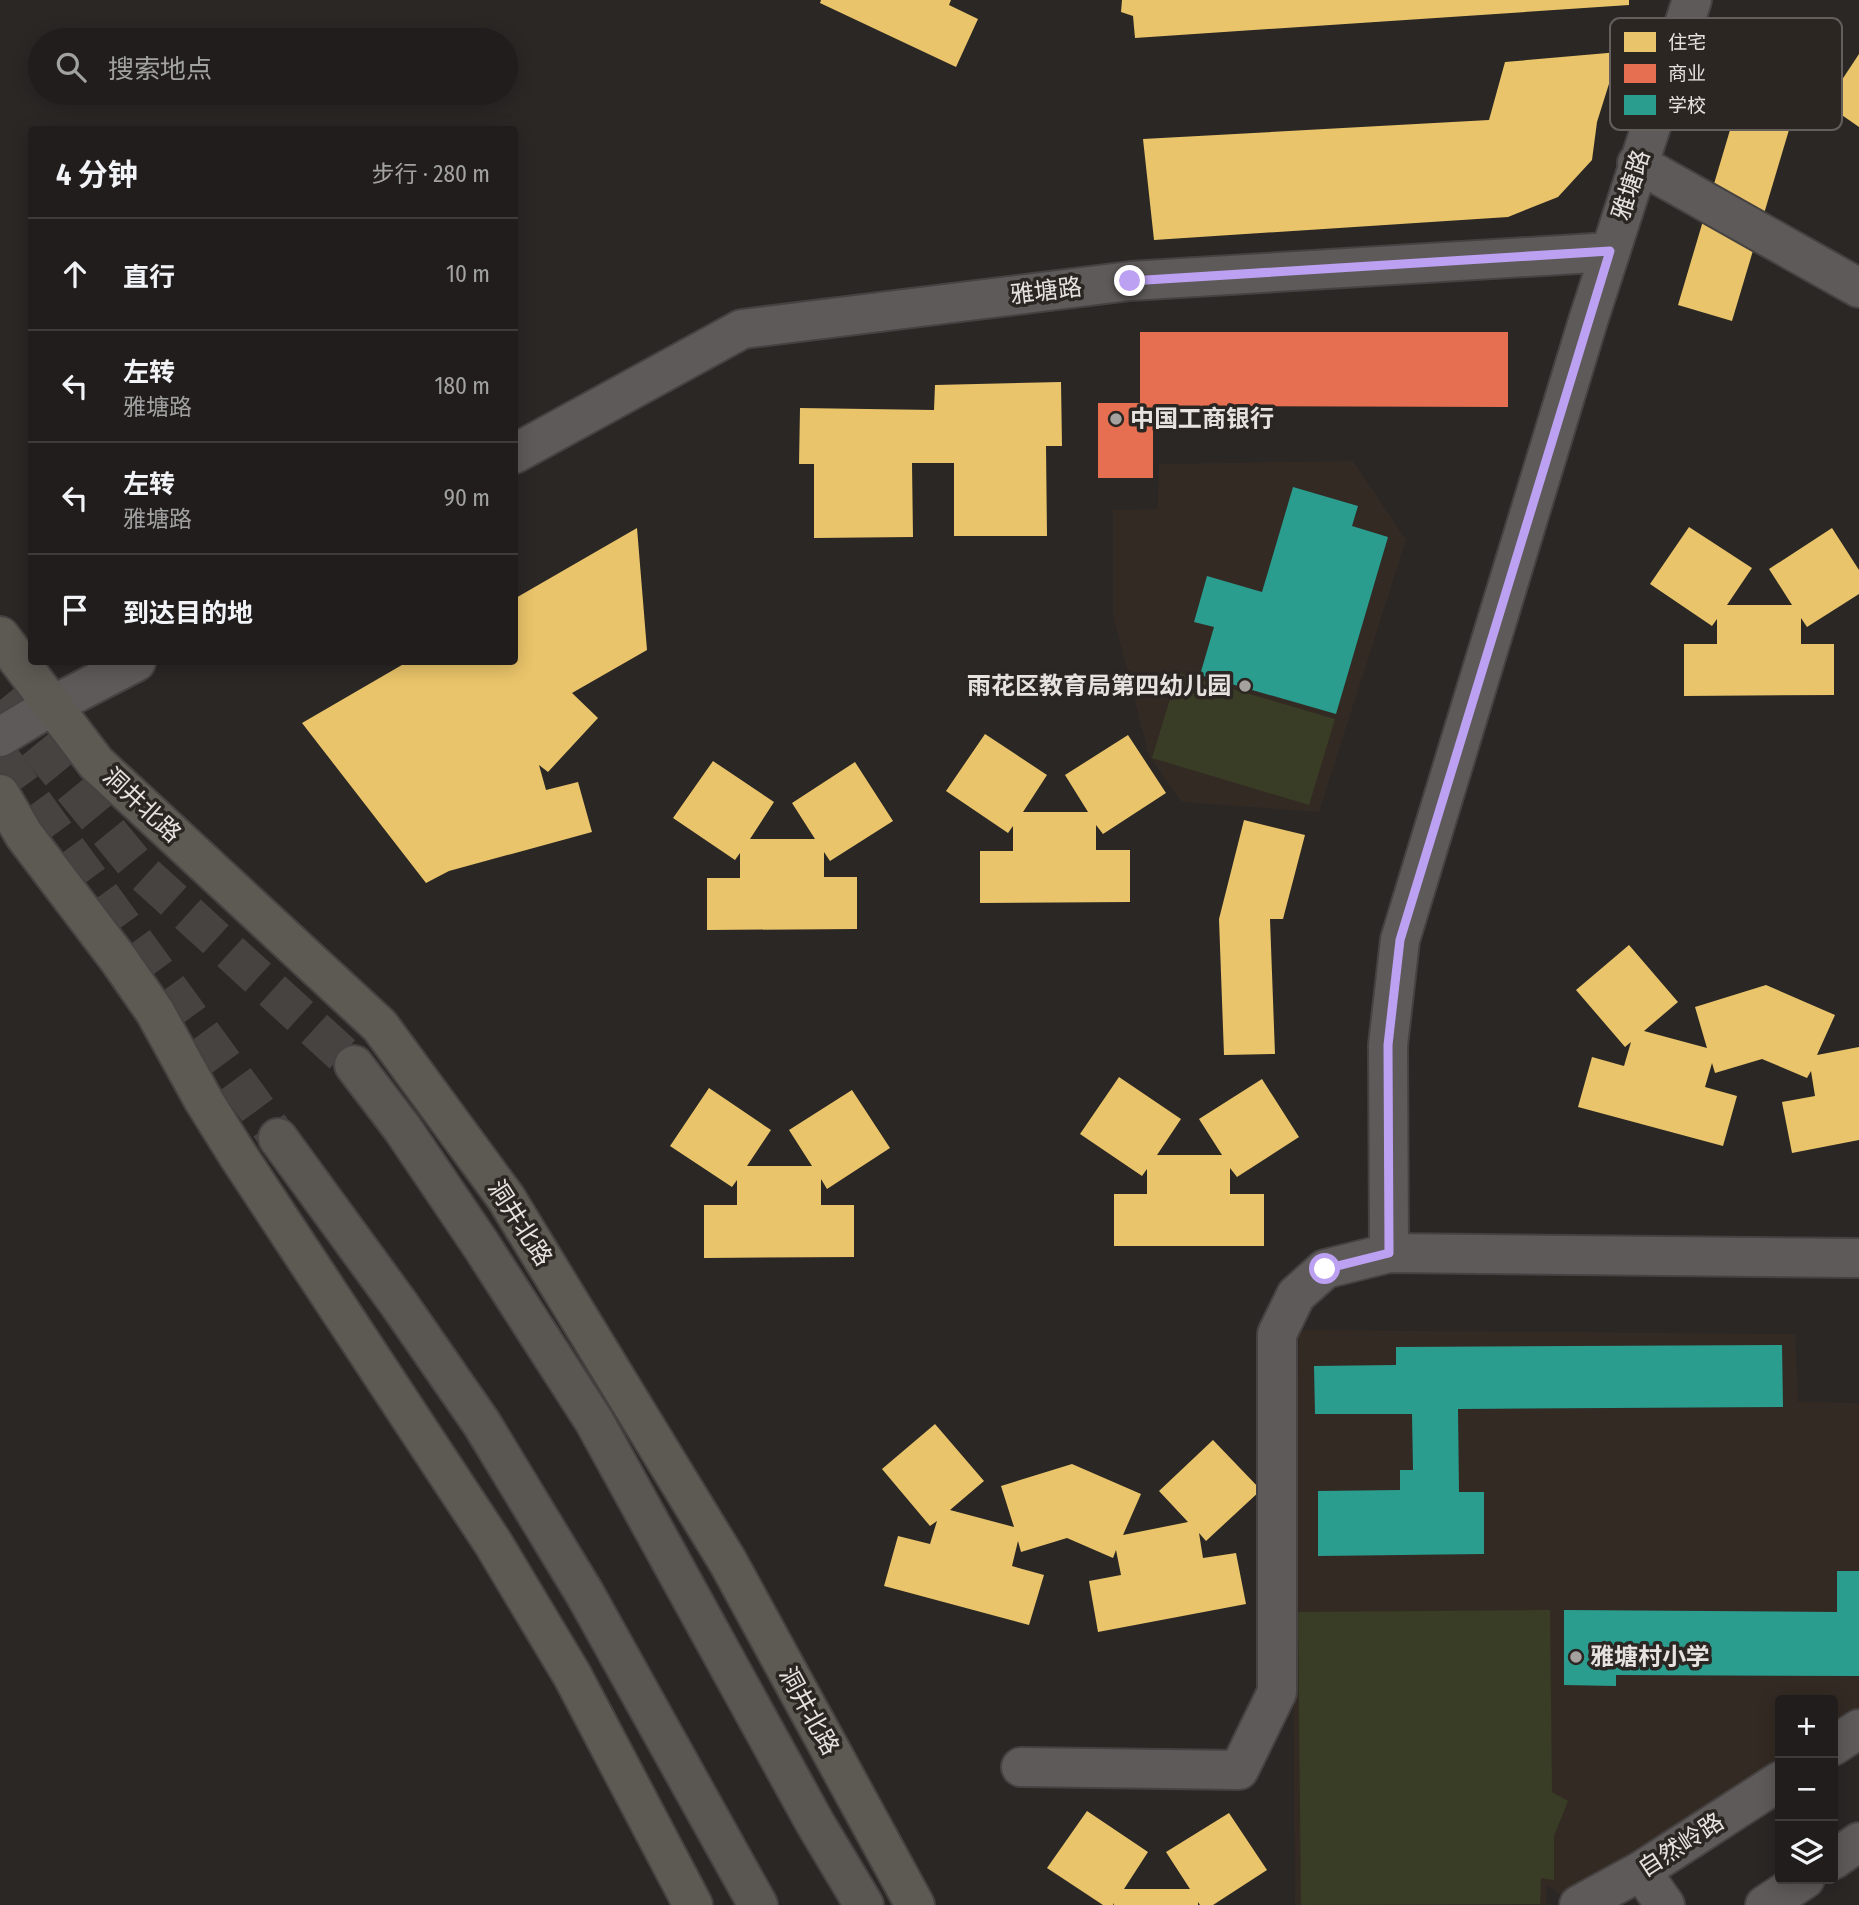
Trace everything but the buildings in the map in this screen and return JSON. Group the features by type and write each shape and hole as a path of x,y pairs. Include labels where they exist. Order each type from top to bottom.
{"main road":[{"name":"洞井北路","path":"0,636 96,763 380,1026 506,1198 728,1562 915,1905"},
{"path":"0,794 24,835 119,960 155,1013 217,1122 493,1543 572,1675 693,1905"},
{"path":"354,1065 402,1128 481,1245 594,1421 815,1823 864,1905"},
{"path":"278,1138 399,1304 482,1424 585,1594 758,1905"}],"street":[{"name":"雅塘路","path":"1686,18 1692,0"},
{"name":"雅塘路","path":"1389,1253 1388,1045 1400,940 1648,130"},
{"path":"1637,163 1859,288"},
{"name":"雅塘路","path":"518,452 742,329 1130,281 1610,251"},
{"path":"0,737 52,705 130,665"},
{"path":"1021,1767 1239,1770 1277,1692 1277,1334 1296,1295 1325,1269 1389,1253 1859,1258"},
{"path":"1838,1743 1859,1730"},
{"name":"自然岭路","path":"1579,1905 1641,1871 1775,1784"},
{"path":"1838,1857 1859,1842"},
{"path":"1641,1871 1665,1905"},
{"path":"1765,1905 1797,1884"}],"shaded area":[{"name":"雨花区教育局第四幼儿园","path":"1353,461 1406,540 1319,812 1182,802 1149,756 1113,615 1113,510 1158,509 1159,464"},
{"name":"雅塘村小学","path":"1299,1330 1795,1334 1798,1402 1859,1403 1859,1713 1838,1726 1838,1695 1775,1695 1775,1764 1561,1895 1547,1885 1546,1905 1295,1905 1293,1613"}],"green space":[{"path":"1178,673 1335,719 1309,805 1152,758"},
{"path":"1550,1610 1552,1792 1568,1801 1554,1836 1554,1880 1541,1878 1540,1904 1301,1905 1298,1612"}],"tunnel":[{"path":"0,700 140,870 354,1065"},
{"path":"0,757 278,1138"}],"place":[{"name":"中国工商银行","path":"1116,419"},
{"name":"雨花区教育局第四幼儿园","path":"1245,686"},
{"name":"雅塘村小学","path":"1576,1657"}],"route":[{"path":"1130,281 1610,251 1400,940 1388,1045 1389,1253 1325,1269"}]}
